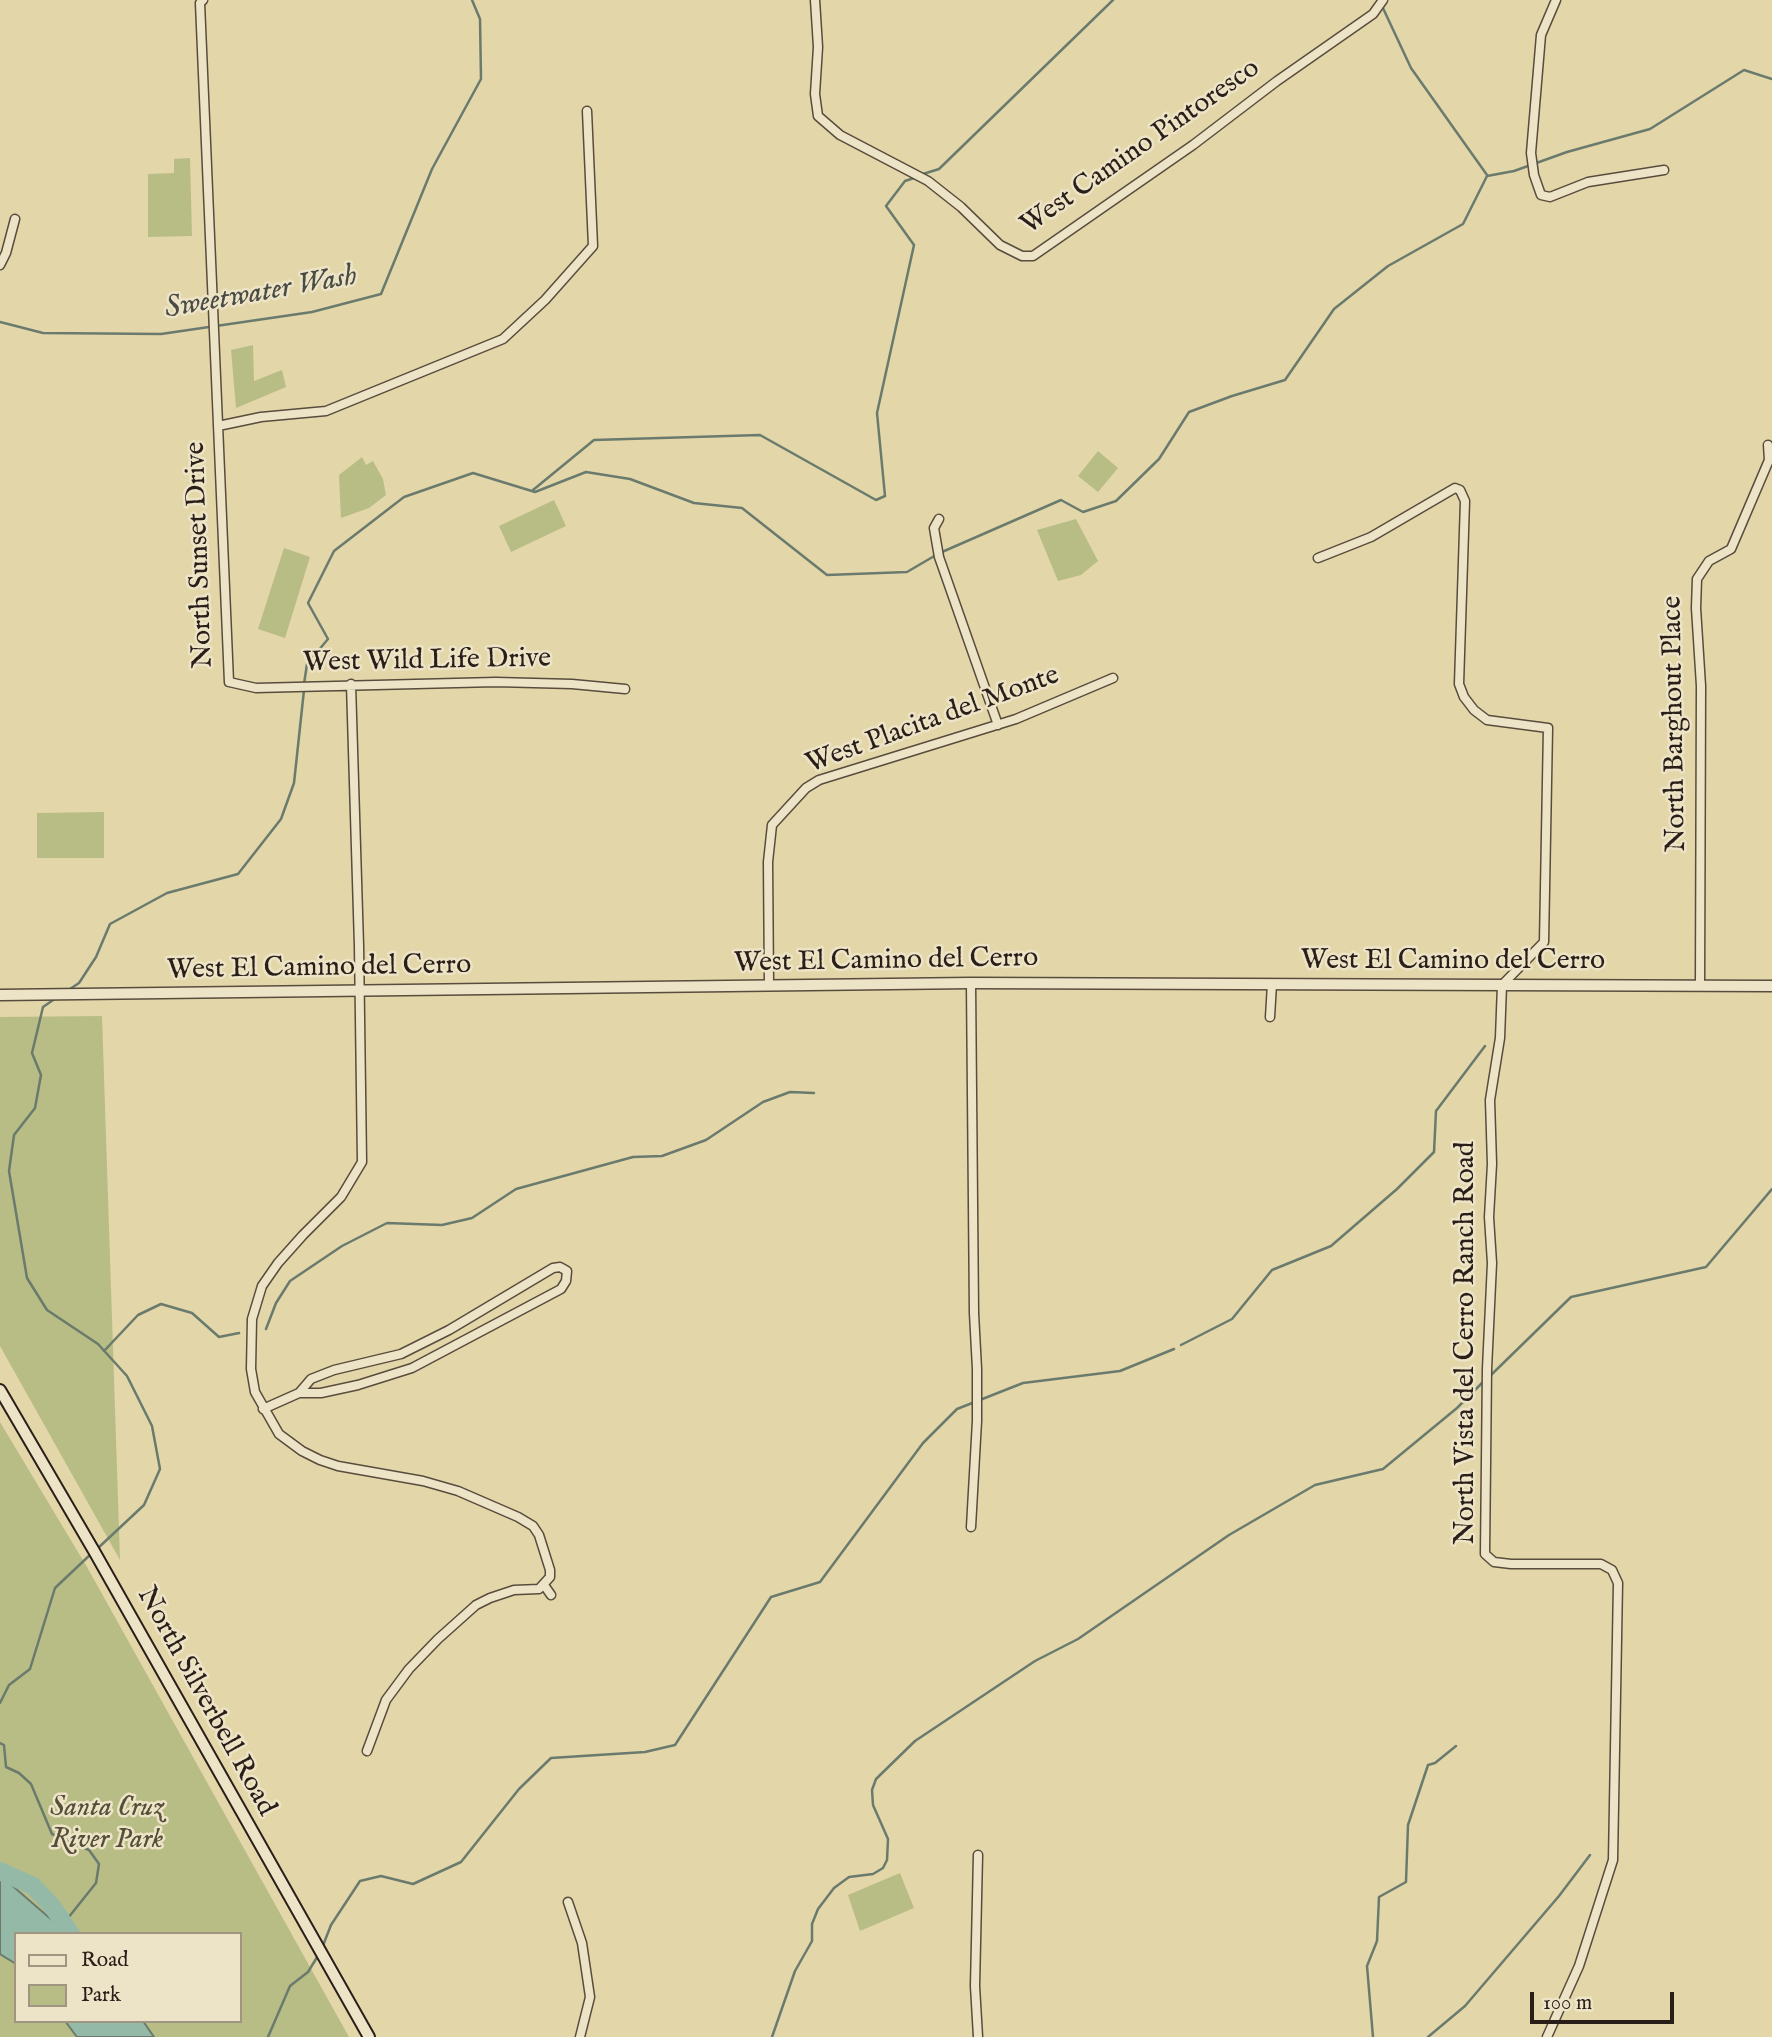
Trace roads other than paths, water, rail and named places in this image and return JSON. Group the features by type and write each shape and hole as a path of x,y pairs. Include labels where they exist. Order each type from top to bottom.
{"main road":[{"name":"North Silverbell Road","path":"0,1390 369,2037"}],"street":[{"name":"West Camino Pintoresco","path":"815,0 818,47 815,94 818,116 840,135 928,181 961,207 1000,245 1022,256 1033,256 1193,145 1277,81 1373,14 1382,0"},
{"path":"1556,0 1541,35 1531,153 1534,175 1541,195 1549,197 1588,182 1664,170"},
{"name":"North Sunset Drive","path":"201,2 229,682"},
{"path":"218,426 261,417 326,411 503,339 545,300 593,246 587,111"},
{"path":"0,265 15,219"},
{"name":"North Barghout Place","path":"1699,986 1701,686 1697,579 1709,561 1731,549 1769,460 1768,445"},
{"path":"1318,558 1371,537 1455,488 1465,496 1459,684 1464,697 1474,710 1487,720 1548,728 1544,942 1502,985"},
{"path":"939,519 934,528 939,557 998,725"},
{"name":"West Placita del Monte","path":"769,985 772,825 806,788 819,780 998,725 1113,678"},
{"name":"West Wild Life Drive","path":"229,682 256,688 496,682 572,684 625,689"},
{"path":"351,684 362,1161 341,1197 278,1263 262,1286 252,1319 250,1343 255,1392 279,1434 320,1460 458,1491 533,1526 539,1535 550,1570 550,1577 540,1589 502,1592 476,1605 438,1639 409,1669 386,1700 367,1751"},
{"path":"971,983 974,1312 977,1368 971,1527"},
{"name":"West El Camino del Cerro","path":"0,995 971,983 1772,986"},
{"name":"West El Camino del Cerro","path":"1270,1017 1272,984"},
{"name":"North Vista del Cerro Ranch Road","path":"1502,985 1500,1038 1490,1100 1492,1164 1489,1217 1492,1263 1487,1382 1485,1554 1494,1562 1511,1564 1601,1564 1612,1570 1618,1583 1613,1860 1579,1966 1548,2037"},
{"path":"263,1409 299,1393 321,1393 358,1385 412,1368 561,1289 566,1281 567,1271 560,1267 553,1268 449,1330 401,1354 334,1370 311,1379 299,1393"},
{"path":"544,1585 551,1595"},
{"path":"978,1855 975,1986 978,2037"},
{"path":"568,1902 582,1943 590,1997 580,2037"}],"waterway":[{"name":"Sweetwater Wash","path":"0,322 43,333 161,334 312,312 381,294 432,169 481,79 480,19 472,0"},
{"path":"923,174 939,169 1113,0"},
{"path":"1382,6 1411,68 1487,175"},
{"path":"942,552 1061,500 1083,512 1116,501 1159,459 1189,412 1285,380 1334,309 1388,266 1463,224 1487,176 1514,171 1567,152 1650,129 1744,70 1772,79"},
{"path":"533,490 594,440 760,435 876,500 885,496 877,413 914,245 886,206 905,181 914,178"},
{"path":"304,684 307,664 328,639 308,603 334,551 404,497 473,473 535,492 586,472 630,479 694,503 742,508 827,575 907,572 936,555"},
{"path":"67,991 79,983 96,957 110,924 167,893 238,874 281,819 294,783 304,690"},
{"path":"56,998 43,1007 32,1053 41,1075 35,1108 14,1135 9,1171 27,1278 47,1310 98,1344 127,1376 152,1426 160,1469 144,1505 97,1549"},
{"path":"1181,1345 1232,1319 1272,1270 1331,1246 1397,1189 1434,1152 1436,1111 1485,1046"},
{"path":"266,1329 276,1303 290,1281 342,1246 387,1223 442,1225 472,1218 516,1189 633,1157 662,1156 706,1140 763,1102 790,1092 814,1093"},
{"path":"1490,1376 1571,1297 1706,1267 1772,1189"},
{"path":"104,1351 138,1315 161,1304 192,1313 219,1337 239,1333"},
{"path":"322,1948 331,1925 360,1881 381,1876 413,1884 461,1862 519,1789 551,1758 645,1752 675,1745 771,1597 820,1582 923,1443 957,1409 1023,1383 1120,1371 1174,1349"},
{"path":"772,2037 795,1971 812,1941 812,1924 818,1909 834,1888 849,1877 873,1874 883,1868 887,1860 888,1839 873,1805 872,1790 876,1779 915,1741 1035,1661 1078,1639 1229,1535 1315,1485 1383,1469 1457,1408 1485,1380"},
{"path":"0,1703 9,1685 30,1669 55,1588 92,1553"},
{"path":"0,1743 4,1745 6,1767 19,1773 31,1784 52,1834 89,1850 99,1864 96,1883 64,1923"},
{"path":"1373,2037 1367,1966 1377,1941 1379,1897 1406,1882 1408,1825 1428,1765 1435,1763 1456,1746"},
{"path":"1428,2037 1465,2006 1559,1896 1590,1855"},
{"path":"0,1871 33,1886 52,1906 70,1932"},
{"path":"268,2037 290,1986 308,1972 319,1954"}],"park label":[{"name":"Santa Cruz River Park","path":"107,1825"}]}
